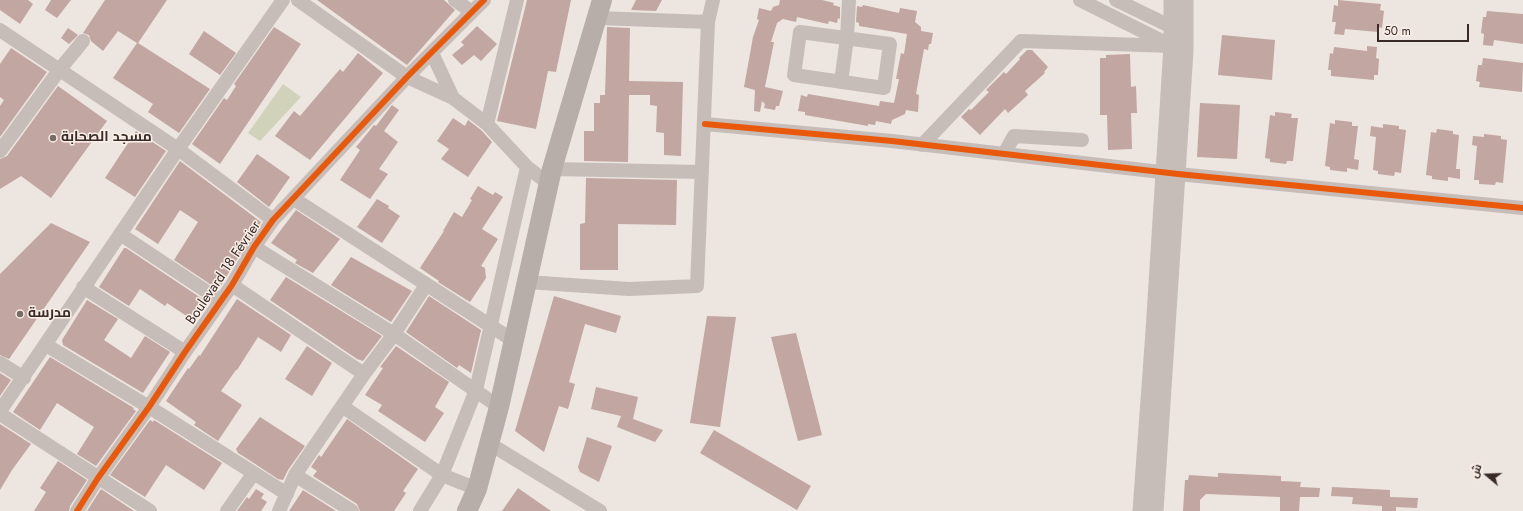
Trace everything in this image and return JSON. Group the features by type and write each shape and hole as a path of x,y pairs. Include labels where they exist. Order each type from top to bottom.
{"main road":[{"path":"468,511 477,489 490,444 551,176 600,9"}],"street":[{"path":"150,511 0,413 83,287 283,0"},
{"path":"298,0 407,77 453,98 487,124 527,167 551,176 702,172"},
{"path":"455,0 472,12"},
{"name":"Boulevard 18 Février","path":"77,511 98,478 150,407 185,352 232,285 254,247 274,220 407,77 484,0"},
{"path":"487,124 516,0"},
{"path":"527,282 629,289 697,286 705,124 708,22 713,0"},
{"path":"841,82 847,38 849,0"},
{"path":"1080,0 1178,48"},
{"path":"1116,0 1179,31"},
{"path":"1172,0 1179,31"},
{"path":"1141,511 1152,451 1161,332 1179,31 1185,0"},
{"path":"600,9 708,22"},
{"path":"0,30 178,149 274,220"},
{"path":"800,32 890,44 884,88 841,82 794,75 800,32"},
{"path":"0,151 60,69 83,41"},
{"path":"922,145 1020,41 1178,48"},
{"path":"432,53 453,98"},
{"path":"705,124 922,145 1171,173 1523,208"},
{"path":"1004,154 1014,136 1082,140"},
{"path":"420,511 442,475 476,390 527,167"},
{"path":"294,199 514,341"},
{"path":"120,234 221,301"},
{"path":"254,247 394,334 499,407"},
{"path":"279,511 295,475 364,374 394,334 426,284"},
{"path":"232,285 364,374"},
{"path":"83,287 185,352"},
{"path":"46,345 150,407 253,474 287,494"},
{"path":"0,363 24,378"},
{"path":"342,406 442,475 477,489"},
{"path":"490,444 600,511"},
{"path":"1152,451 1155,511"},
{"path":"227,511 253,474"},
{"path":"295,475 352,511"}],"green space":[{"path":"283,84 301,97 260,141 248,133"}],"building":[{"path":"0,0 28,0 33,4 20,24 0,10"},
{"path":"51,0 71,0 57,18 45,10"},
{"path":"105,0 167,0 138,43 210,89 179,133 148,112 153,104 113,78 137,43 118,31 103,51 91,41 89,35 83,33"},
{"path":"317,0 444,0 455,10 407,65"},
{"path":"527,0 571,0 556,72 548,71 536,129 497,121"},
{"path":"636,0 662,0 656,11 631,10"},
{"path":"780,0 822,0 834,3 833,5 840,7 840,19 838,18 837,23 829,21 828,24 797,17 796,22 783,19 777,23 771,42 774,42 765,87 783,91 779,106 776,106 775,110 764,108 765,104 762,101 760,112 754,111 755,90 744,87 753,37 759,20 757,19 759,8 771,11 773,7 779,5"},
{"path":"1338,0 1381,4 1380,10 1384,11 1382,28 1378,27 1378,32 1345,29 1344,35 1334,34 1336,22 1332,22 1334,5 1338,6"},
{"path":"863,5 899,13 900,8 917,11 915,22 921,27 921,31 933,33 928,50 924,49 916,94 919,95 918,112 906,110 905,114 892,120 891,124 876,121 875,125 868,124 868,126 805,115 805,112 798,111 801,95 807,97 808,94 879,106 880,101 894,103 899,79 896,79 899,63 901,53 904,54 907,34 859,26 859,23 856,22 857,6 862,7"},
{"path":"1487,11 1523,14 1523,44 1494,40 1493,46 1483,45 1484,34 1481,33 1483,17 1486,17"},
{"path":"477,26 497,44 481,61 474,55 462,65 452,55 464,45 461,42"},
{"path":"274,27 301,44 220,164 192,144 224,98 227,100 236,86 234,84"},
{"path":"607,27 630,28 629,81 683,82 681,156 664,155 664,133 656,132 657,106 650,105 650,95 629,95 628,162 584,161 584,131 594,131 594,103 600,103 600,95 605,95"},
{"path":"68,28 78,35 69,44 61,38"},
{"path":"204,31 236,53 220,75 189,54"},
{"path":"1222,35 1275,40 1272,80 1218,75"},
{"path":"1367,46 1377,47 1376,58 1379,59 1378,75 1374,75 1374,80 1331,76 1331,70 1328,70 1330,53 1333,54 1334,47 1367,51"},
{"path":"11,48 47,72 0,137 0,106 4,100 0,97 0,64"},
{"path":"1027,50 1032,50 1048,67 1044,72 1045,73 1025,91 1028,95 1008,113 1005,109 980,135 961,117 969,109 971,110 989,92 986,90 1004,72 1006,74"},
{"path":"358,53 383,73 310,160 275,136 294,111 300,116 340,69 343,72"},
{"path":"1130,54 1131,87 1136,86 1137,113 1131,113 1132,149 1108,150 1107,115 1100,115 1100,58 1106,58 1106,55"},
{"path":"1483,58 1523,63 1522,92 1479,87 1480,82 1476,81 1478,65 1482,65"},
{"name":"مسجد الصحابة","path":"58,86 107,121 51,198 21,176 0,189 0,159 7,156"},
{"path":"1200,103 1240,105 1237,159 1197,157"},
{"path":"392,105 399,110 384,131 398,142 379,169 388,174 370,199 340,180 360,150 356,147 374,125 376,126"},
{"path":"1275,112 1292,114 1291,118 1298,118 1293,161 1287,161 1286,164 1270,162 1270,159 1265,158 1270,115 1275,116"},
{"path":"453,118 465,126 468,120 481,130 492,142 468,177 441,159 449,149 437,141"},
{"path":"1335,120 1352,122 1352,126 1358,126 1354,159 1359,160 1358,170 1347,168 1347,172 1330,170 1330,167 1325,166 1330,123 1335,124"},
{"path":"1383,124 1399,126 1399,129 1406,130 1401,173 1395,172 1394,176 1378,174 1378,171 1373,170 1376,137 1370,136 1371,126 1383,128"},
{"path":"1437,129 1453,131 1453,134 1459,135 1456,169 1460,169 1460,179 1448,177 1448,181 1432,179 1432,176 1426,175 1431,132 1436,133"},
{"path":"136,131 166,151 135,197 105,178"},
{"path":"1484,134 1501,136 1501,139 1507,140 1503,183 1496,182 1495,185 1479,184 1479,180 1474,180 1477,146 1472,145 1473,136 1484,137"},
{"path":"257,154 290,177 269,207 237,182"},
{"path":"180,161 261,222 220,287 214,284 213,286 174,260 198,222 180,210 158,244 135,229"},
{"path":"586,178 677,180 676,225 618,224 618,270 580,270 580,224 585,223"},
{"path":"478,186 493,195 495,192 503,197 482,229 498,239 481,266 485,268 486,278 470,302 438,282 439,281 420,268 444,231 454,212 462,217"},
{"path":"377,199 389,206 388,208 400,216 382,243 357,227"},
{"path":"296,210 340,239 313,273 295,263 297,260 271,243"},
{"name":"مدرسة","path":"51,223 90,242 9,359 0,355 0,274"},
{"path":"124,248 204,300 191,319 167,303 165,306 140,289 129,306 99,287"},
{"path":"351,257 412,291 391,322 331,285"},
{"path":"286,277 382,336 363,361 357,359 270,300"},
{"path":"429,296 481,330 471,373 459,365 457,368 406,332"},
{"path":"554,296 621,316 616,333 585,324 569,382 575,384 568,409 559,406 544,452 515,431"},
{"path":"237,299 291,335 281,352 258,337 237,370 221,391 242,405 218,441 194,425 196,422 166,401 188,368 189,369 199,355 200,356"},
{"path":"87,300 118,319 104,340 131,358 145,336 170,352 143,393 63,345 62,340"},
{"path":"707,316 736,317 720,427 690,423"},
{"path":"796,333 822,435 798,441 771,337"},
{"path":"307,346 332,363 312,396 285,379"},
{"path":"396,346 449,382 435,407 444,413 425,442 378,411 382,405 365,395 383,368 380,367"},
{"path":"50,357 134,408 133,409 136,411 96,466 77,454 94,427 57,403 40,430 13,412"},
{"path":"0,373 11,380 0,396"},
{"path":"596,387 638,397 633,419 663,430 655,442 617,427 621,416 591,409"},
{"path":"260,417 305,446 288,470 283,480 278,479 238,453 236,449"},
{"path":"347,419 418,469 403,491 406,493 394,511 360,511 357,504 313,476 317,471 311,467 319,455 321,457"},
{"path":"150,420 153,422 154,420 222,463 204,490 166,465 145,497 110,475"},
{"path":"0,424 31,444 12,470 0,490"},
{"path":"714,430 811,486 797,510 700,453"},
{"path":"587,437 612,446 599,482 580,472 578,467"},
{"path":"58,461 87,480 70,506 69,511 34,511 46,492 40,488"},
{"path":"1218,473 1281,476 1281,481 1301,482 1300,487 1320,488 1319,497 1300,497 1299,511 1280,511 1280,497 1206,494 1200,500 1200,511 1183,511 1185,480 1188,480 1189,475 1218,477"},
{"path":"1332,487 1390,490 1390,497 1418,498 1417,508 1396,507 1396,511 1382,511 1382,506 1352,504 1353,497 1331,496"},
{"path":"518,488 551,511 502,511"},
{"path":"101,489 134,511 87,511"},
{"path":"256,489 264,494 261,498 267,502 261,511 237,511 247,497 249,499"},
{"path":"303,490 336,511 289,511"}],"cycle path":[{"path":"77,511 98,478 149,407 232,285 254,247 273,220 407,77 484,0"},
{"path":"705,124 892,141 1178,174 1523,208"}],"place":[{"name":"مسجد الصحابة","path":"53,138"},
{"name":"مدرسة","path":"20,314"}]}
